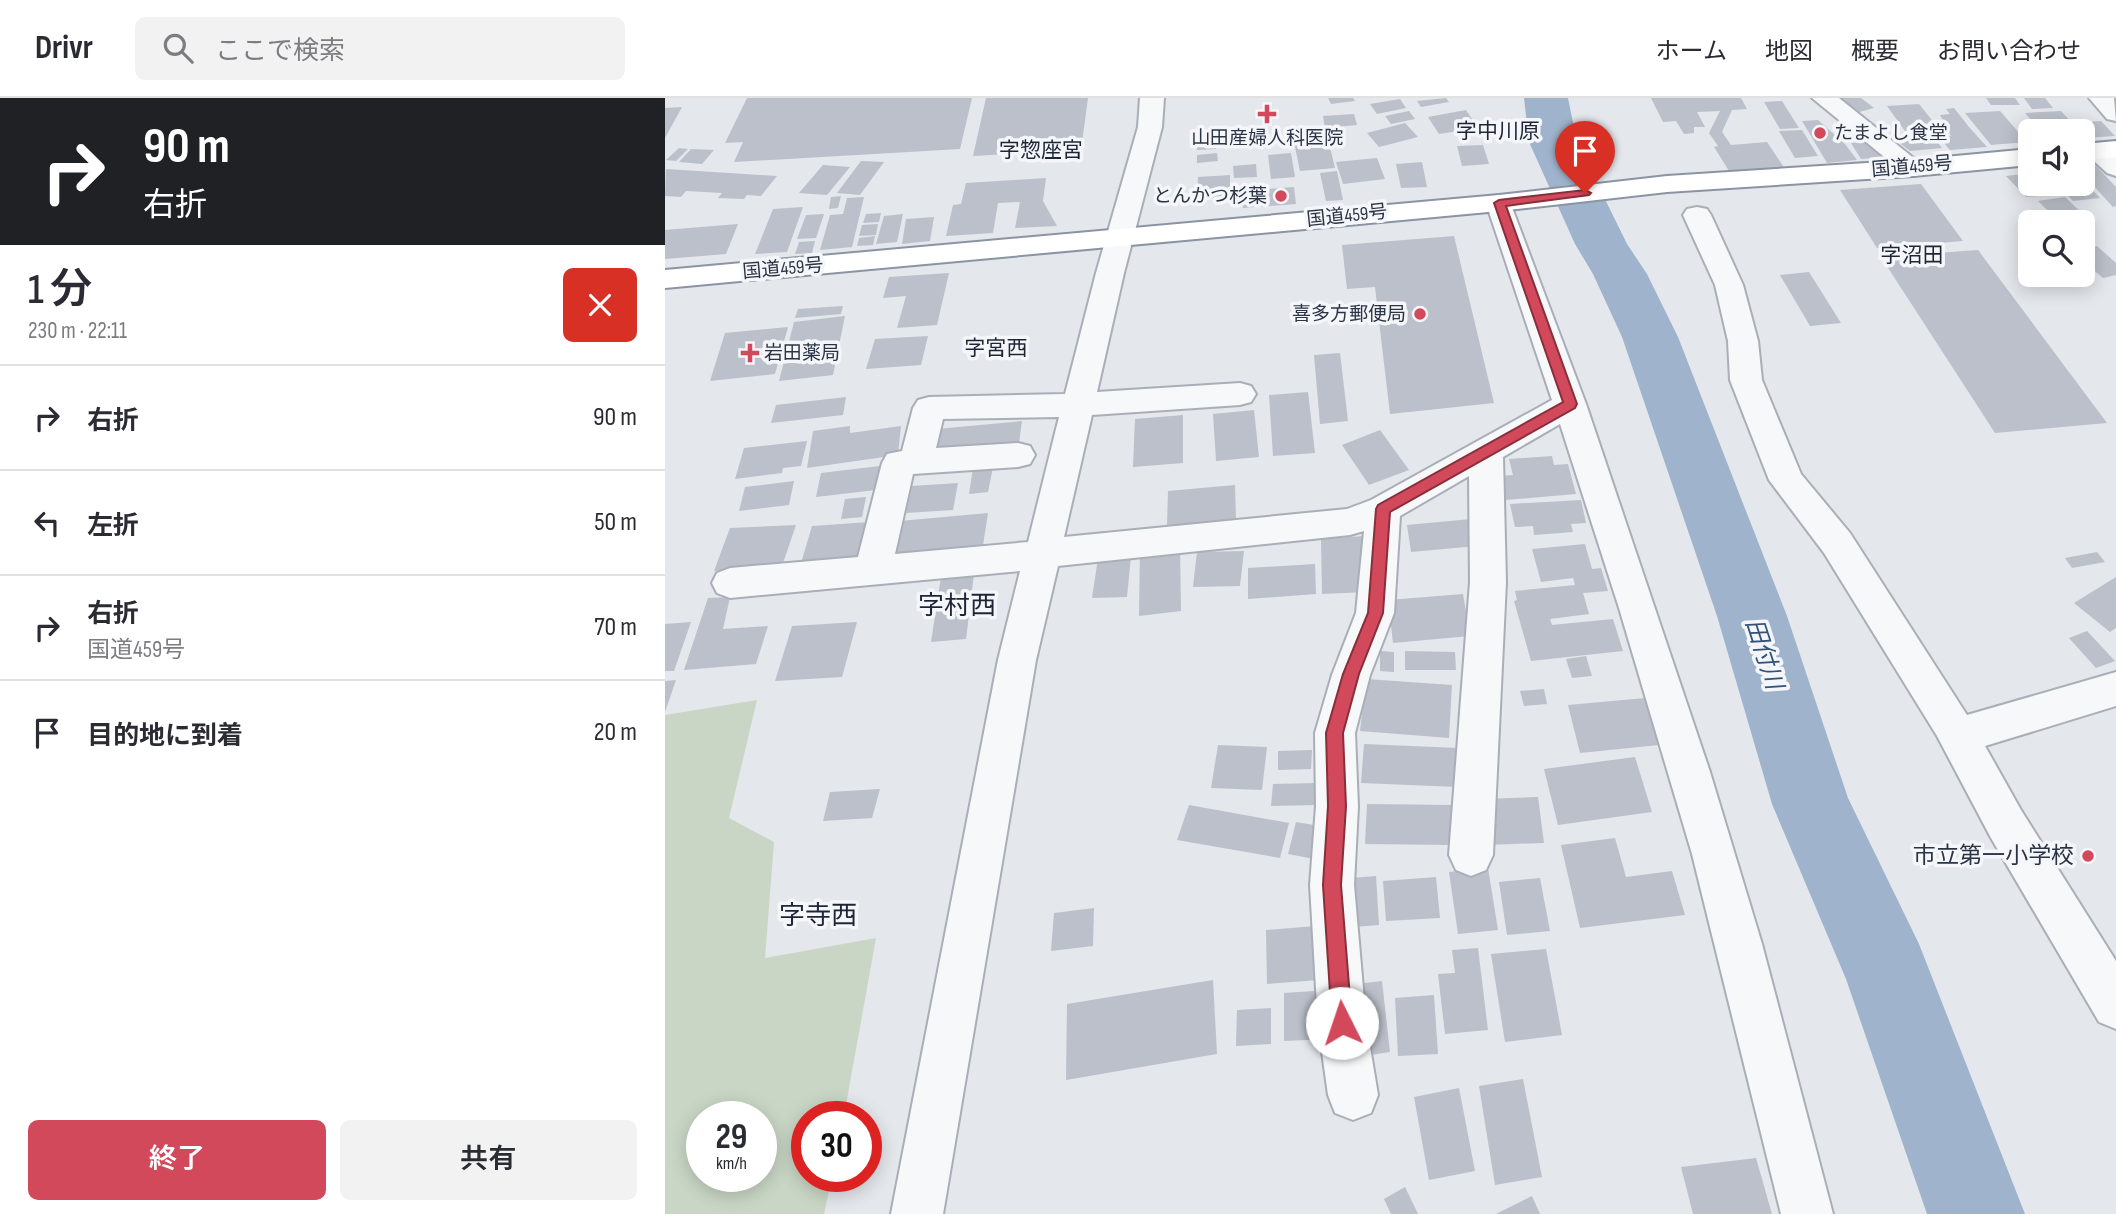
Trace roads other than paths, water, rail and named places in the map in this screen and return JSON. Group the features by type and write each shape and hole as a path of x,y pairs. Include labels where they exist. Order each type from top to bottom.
{"highway":[{"name":"国道459号","path":"665,279 1121,239 1667,184 1913,168 2018,158"}],"street":[{"path":"917,1214 1017,660 1077,405 1150,127 1152,98"},
{"path":"1824,98 1913,168"},
{"path":"2101,98 2116,114"},
{"path":"2098,150 2116,169"},
{"path":"1515,201 1570,404 1714,856 1807,1214"},
{"path":"1697,215 1729,285 1743,341 1746,380 1786,480 1837,542 1957,736 2006,824 2116,1004"},
{"path":"916,462 929,408 1077,405 1240,394"},
{"path":"730,583 1042,555 1082,548 1350,522 1383,509 1570,404"},
{"path":"1471,855 1488,582 1486,452"},
{"path":"873,570 899,463 1018,455"},
{"path":"1353,1095 1342,1023 1332,885 1337,806 1335,733 1351,674 1375,613 1383,509"},
{"path":"1957,736 2116,689"}],"waterway":[{"name":"田付川","path":"1546,98 1553,142 1601,244 1620,274 1650,337 1752,616 1811,804 1888,975 1976,1214"}],"place":[{"name":"山田産婦人科医院","path":"1267,114"},
{"name":"たまよし食堂","path":"1820,133"},
{"name":"とんかつ杉葉","path":"1281,196"},
{"name":"喜多方郵便局","path":"1420,314"},
{"name":"岩田薬局","path":"750,353"},
{"name":"市立第一小学校","path":"2088,856"}],"district":[{"name":"字中川原","path":"1498,131"},
{"name":"字惣座宮","path":"1041,150"},
{"name":"字沼田","path":"1912,255"},
{"name":"字宮西","path":"996,348"},
{"name":"字村西","path":"957,606"},
{"name":"字寺西","path":"818,916"}]}
